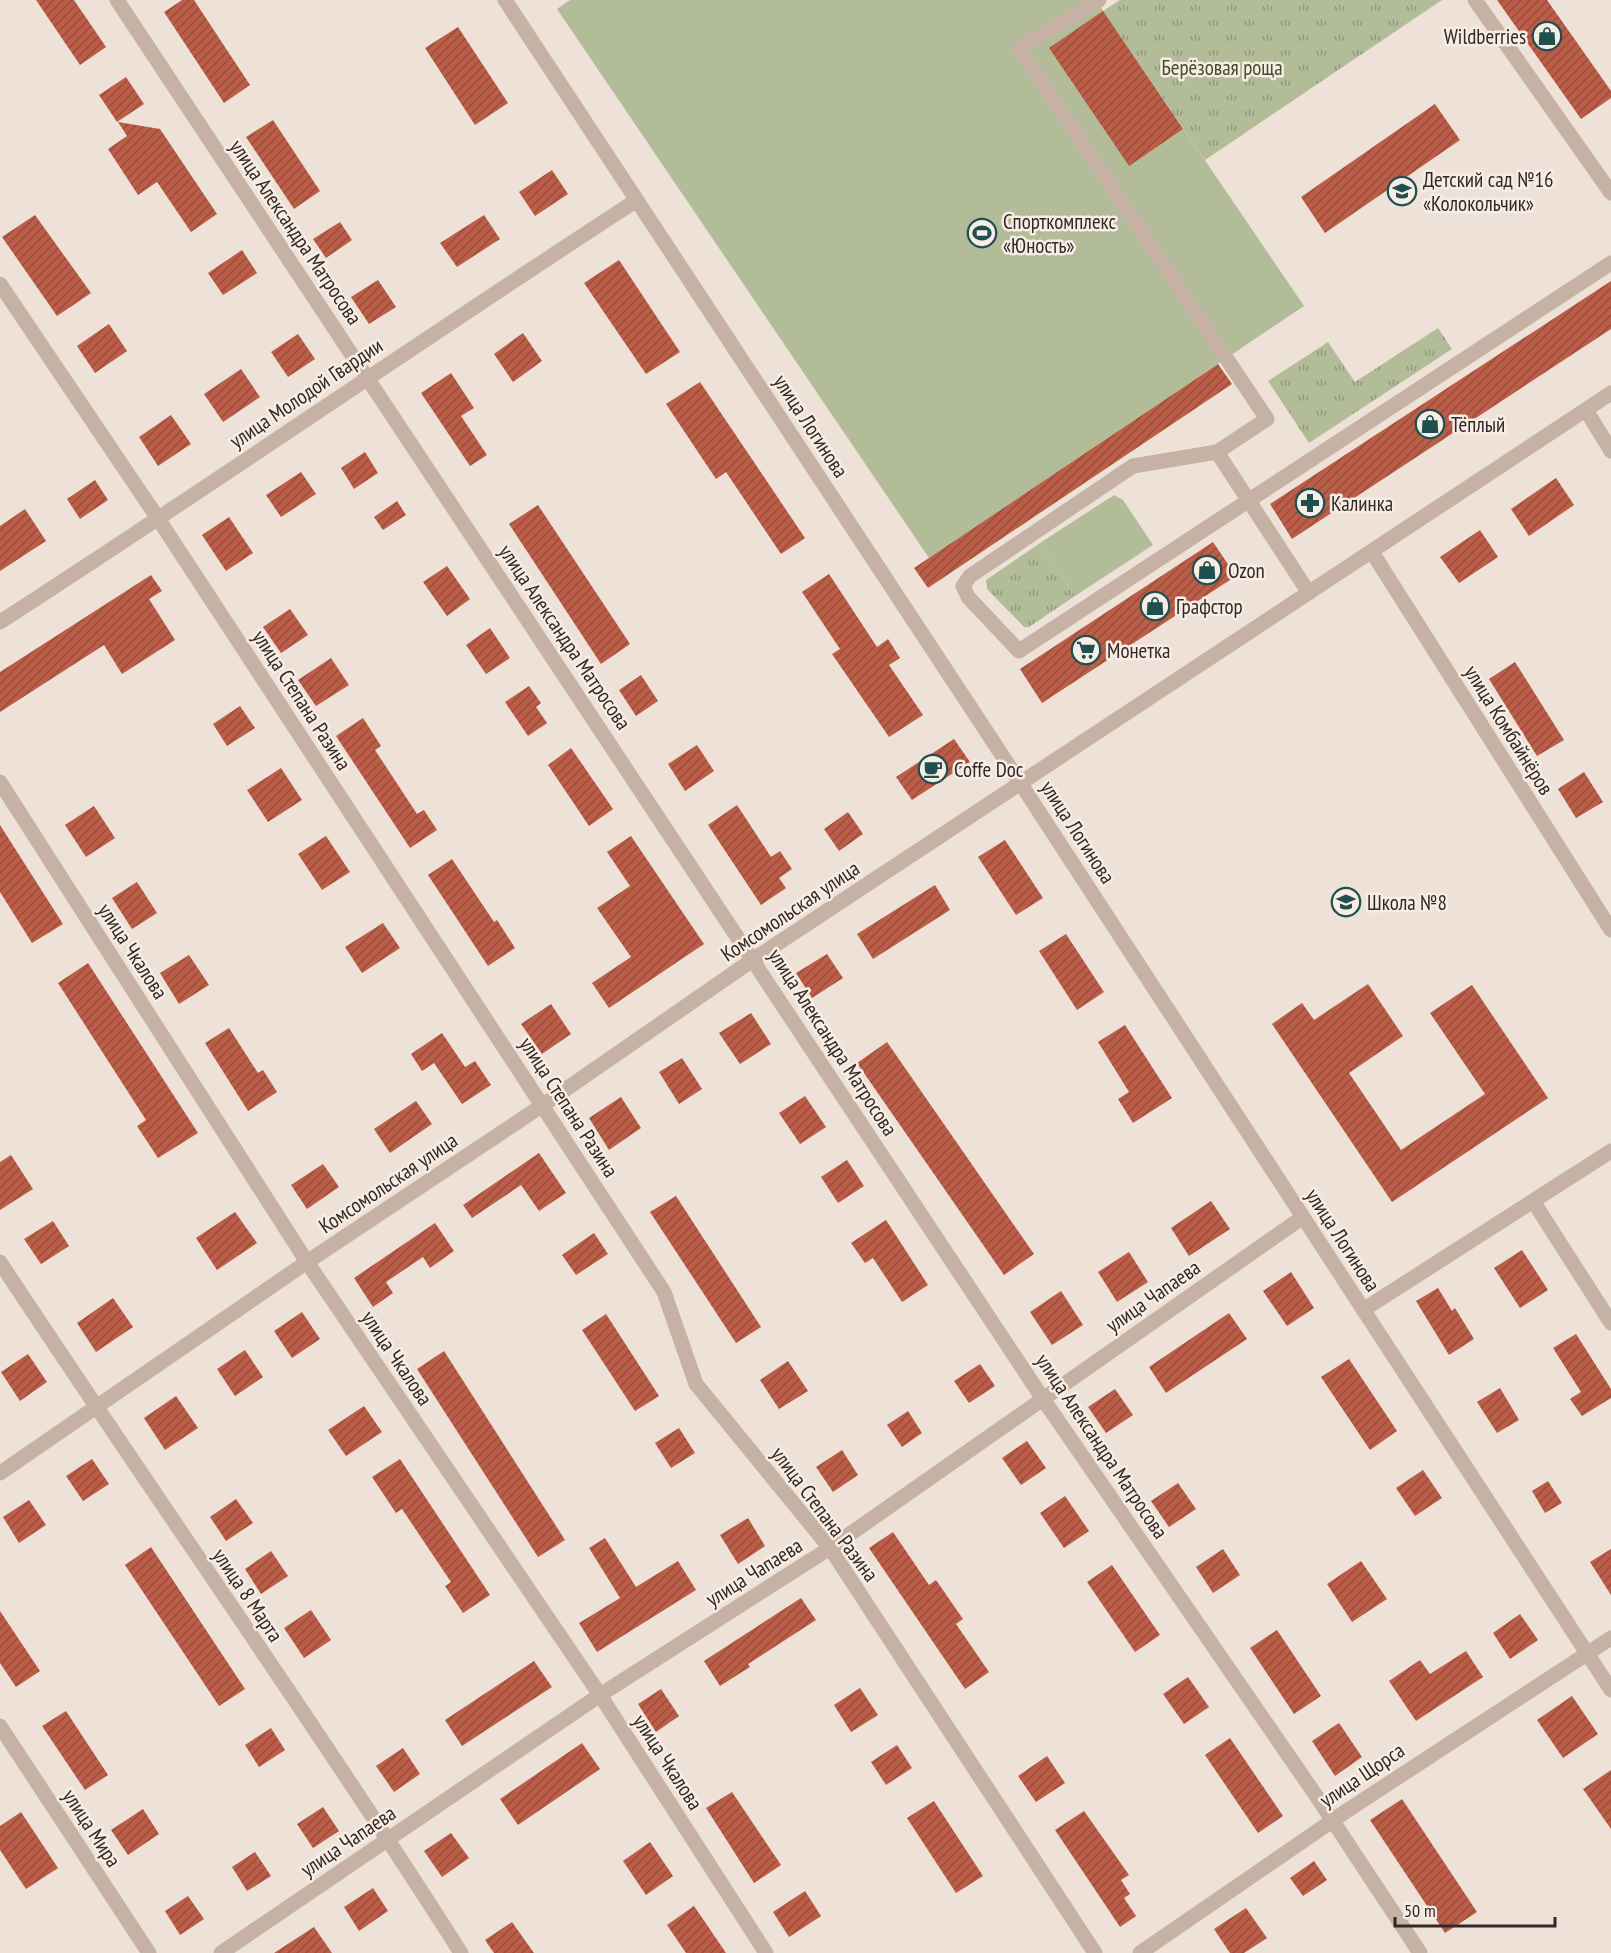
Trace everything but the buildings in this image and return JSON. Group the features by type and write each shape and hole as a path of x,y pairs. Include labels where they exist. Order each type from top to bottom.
{"street":[{"name":"улица Александра Матросова","path":"117,0 754,959 1043,1399 1333,1820 1420,1953"},
{"name":"улица Логинова","path":"505,0 1021,784 1611,1690"},
{"path":"1099,0 1019,48 1267,419 1216,452 1133,466 970,576 963,586 968,597 1019,651 1611,262"},
{"path":"1475,0 1611,193"},
{"name":"улица Молодой Гвардии","path":"0,622 159,520 367,377 637,200"},
{"name":"улица Степана Разина","path":"0,284 159,520 664,1292 696,1384 830,1548 1095,1953"},
{"name":"Комсомольская улица","path":"0,1473 754,959 1611,393"},
{"path":"1586,410 1611,451"},
{"path":"1216,452 1310,593"},
{"name":"улица Комбайнёров","path":"1372,552 1611,930"},
{"name":"улица Чкалова","path":"0,782 307,1262 600,1695 766,1953"},
{"path":"1363,1310 1611,1151"},
{"path":"1533,1201 1611,1323"},
{"name":"улица Чапаева","path":"221,1953 600,1695 830,1548 1303,1217"},
{"name":"улица 8 Марта","path":"0,1262 96,1408 389,1839 461,1953"},
{"name":"улица Щорса","path":"1140,1953 1333,1820 1611,1638"},
{"name":"улица Мира","path":"0,1726 149,1953"}],"green space":[{"name":"Спорткомплекс «Юность»","path":"570,0 1096,0 1304,306 929,558 557,9"},
{"name":"Берёзовая роща","path":"1120,0 1442,0 1205,160 1103,11"},
{"path":"1438,328 1452,349 1309,443 1268,381 1328,342 1355,382"},
{"path":"1114,495 1123,500 1153,545 1075,596 1040,543"},
{"path":"1040,543 1075,596 1029,627 1024,627 987,589 986,580"}],"place":[{"name":"Wildberries","path":"1547,36"},
{"name":"Детский сад №16 «Колокольчик»","path":"1402,191"},
{"name":"Спорткомплекс «Юность»","path":"982,233"},
{"name":"Тёплый","path":"1430,424"},
{"name":"Калинка","path":"1310,503"},
{"name":"Ozon","path":"1207,570"},
{"name":"Графстор","path":"1155,606"},
{"name":"Монетка","path":"1086,650"},
{"name":"Coffe Doc","path":"933,769"},
{"name":"Школа №8","path":"1346,902"}]}
